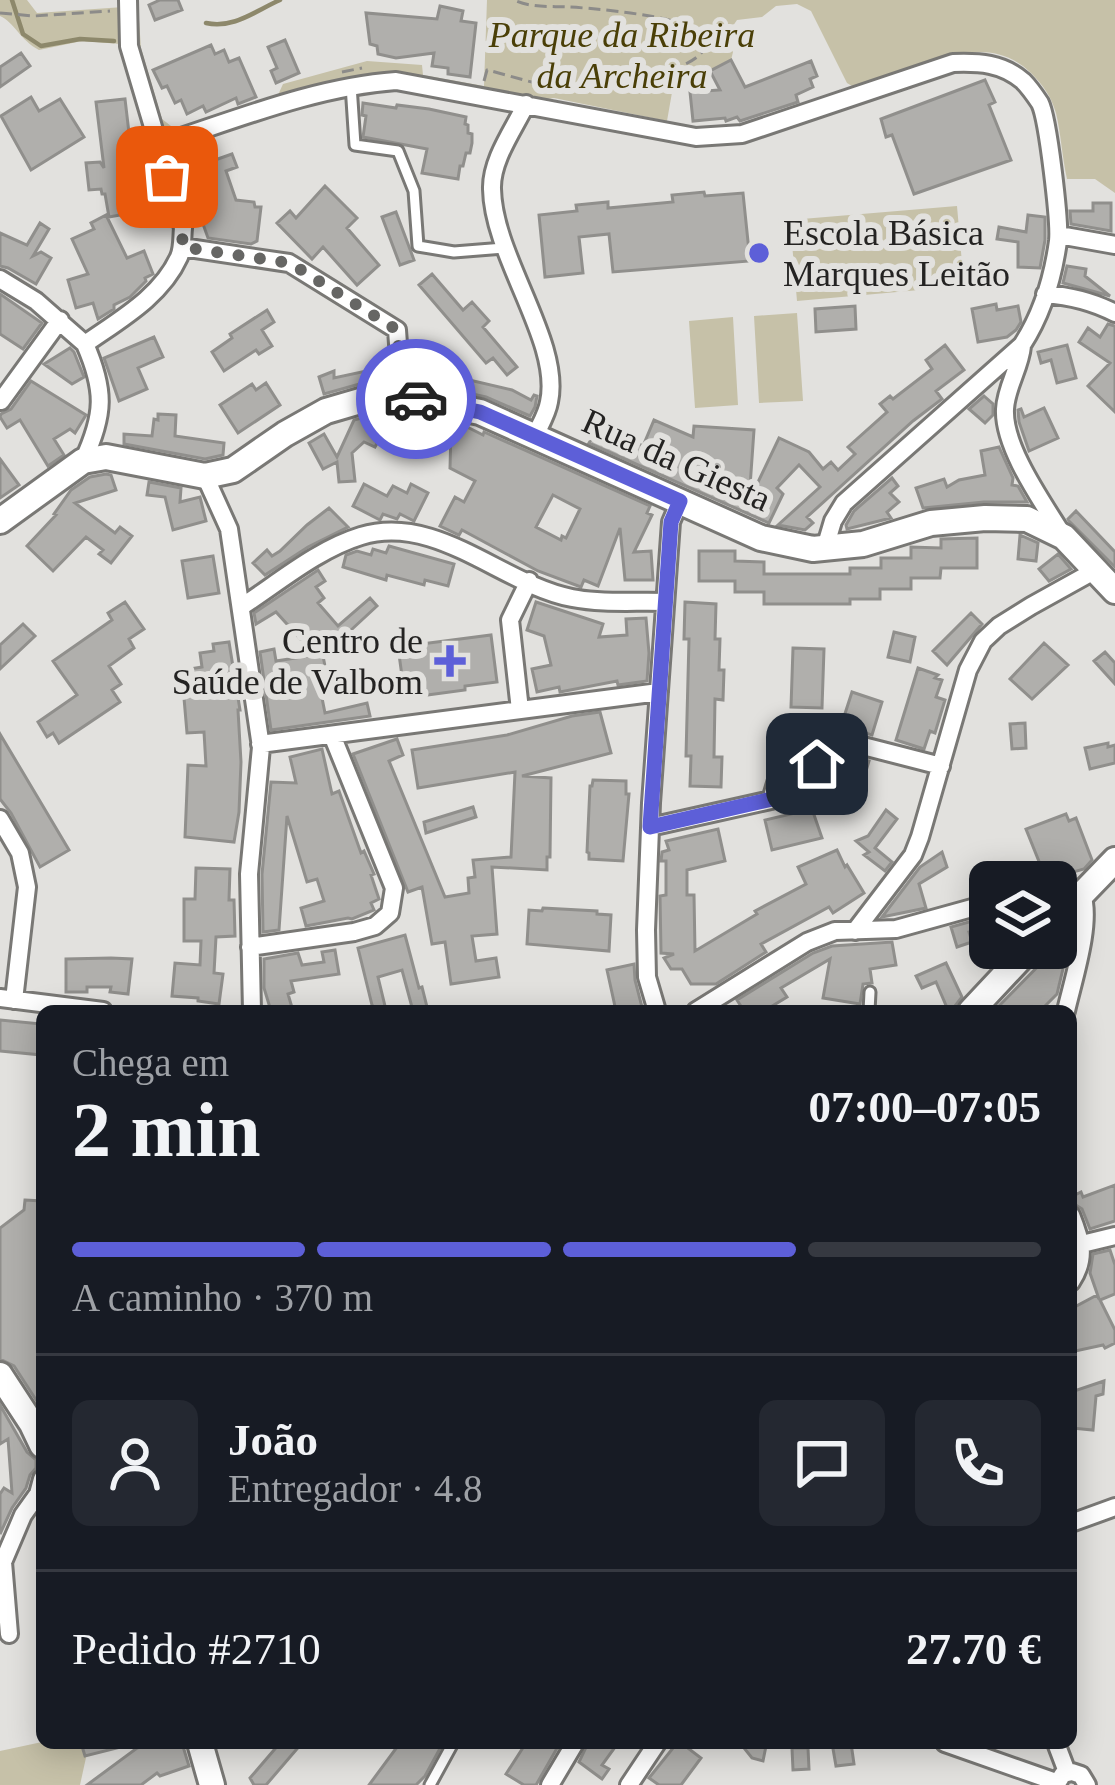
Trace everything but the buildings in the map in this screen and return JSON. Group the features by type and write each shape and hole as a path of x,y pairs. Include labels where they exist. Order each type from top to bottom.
{"street":[{"path":"85,344 158,287 182,247 183,228 129,46 127,6"},
{"path":"157,145 313,95 396,80 696,137 742,134 953,64 980,62 1000,67 1023,82 1041,105 1049,140 1059,236 1038,320 1022,345 844,503 832,521 825,548"},
{"path":"526,104 495,166 491,187 504,248 544,346 550,378 550,398 536,436"},
{"path":"1059,236 1115,244"},
{"path":"182,247 290,263 397,330 403,399"},
{"path":"0,279 85,344 99,378 100,410 83,461"},
{"path":"1046,294 1094,302 1115,313"},
{"path":"1,401 59,320"},
{"path":"1022,345 1005,406 1005,424 1064,538"},
{"name":"Rua da Giesta","path":"205,476 233,470 326,411 367,399 415,398 480,412 761,538 813,549 862,544 931,523 1027,519 1064,538 1115,591"},
{"path":"0,521 83,461 106,458 205,476 229,529 260,744 249,874 252,1005"},
{"path":"654,1005 647,976 650,827 671,522 680,501"},
{"path":"241,607 342,543 390,532 448,545 569,598 665,602"},
{"path":"854,931 913,855 968,670 983,641 1031,606 1094,571"},
{"path":"520,710 510,620 529,581"},
{"path":"260,744 659,692"},
{"path":"771,800 789,740 797,734 828,736 941,766"},
{"path":"250,947 354,932 375,926 391,913 394,888 332,735"},
{"path":"650,827 807,791 828,736"},
{"path":"0,819 20,853 27,887 7,999 55,1005"},
{"path":"1077,899 1115,860"},
{"path":"1077,893 1082,894"},
{"path":"1067,1005 1085,914 1082,894"},
{"path":"706,1005 807,942 835,932 896,929 969,909"},
{"path":"976,1005 1010,969"},
{"path":"1077,1231 1082,1244 1077,1272"},
{"path":"1082,1244 1115,1236"},
{"path":"0,1375 36,1434"},
{"path":"9,1634 4,1562 23,1515 36,1497"},
{"path":"1077,1521 1115,1507"},
{"path":"201,1749 204,1780"},
{"path":"550,1785 571,1749"},
{"path":"629,1785 653,1749"},
{"path":"964,1749 1060,1780 1082,1775 1087,1785"},
{"path":"1057,1749 1060,1780"}],"lane":[{"path":"351,86 356,145 398,151 414,191 418,245 454,253 504,248"},
{"path":"869,1005 870,992"},
{"path":"430,1785 450,1749"}],"path":[{"path":"483,88 487,70 565,88 589,88 672,70 702,53 699,32 685,25 514,0"},
{"path":"3,14 34,16 127,6"},
{"path":"328,76 368,68"}],"green space":[{"name":"Parque da Ribeira da Archeira","path":"0,0 27,0 37,13 138,6 141,48 162,119 179,127 278,95 283,84 367,61 422,65 423,75 484,86 487,0 1115,0 1115,193 1095,179 1067,179 1052,101 1035,77 1011,59 967,53 852,86 811,11 797,4 737,20 724,39 733,52 731,60 674,81 667,121 554,98 542,107 372,76 313,87 297,103 164,135 157,127 133,45 82,41 39,50 0,16"},
{"path":"957,206 964,286 797,301 790,220"},
{"path":"797,313 803,401 759,403 754,316"},
{"path":"733,317 738,405 695,408 689,321"},
{"path":"36,1743 36,1749 86,1749 87,1753 80,1785 0,1785 0,1751"}],"waterway":[{"path":"12,0 23,34 41,46 80,39 114,41"},
{"path":"206,23 235,21 280,0"}],"way so far":[{"path":"167,177 183,228 182,247 290,263 397,330 403,399 416,399"}],"place":[{"name":"Escola Básica Marques Leitão","path":"759,253"},
{"name":"Centro de Saúde de Valbom","path":"450,661"}],"route":[{"path":"416,399 480,412 680,501 671,522 650,827 807,791 817,764"}]}
